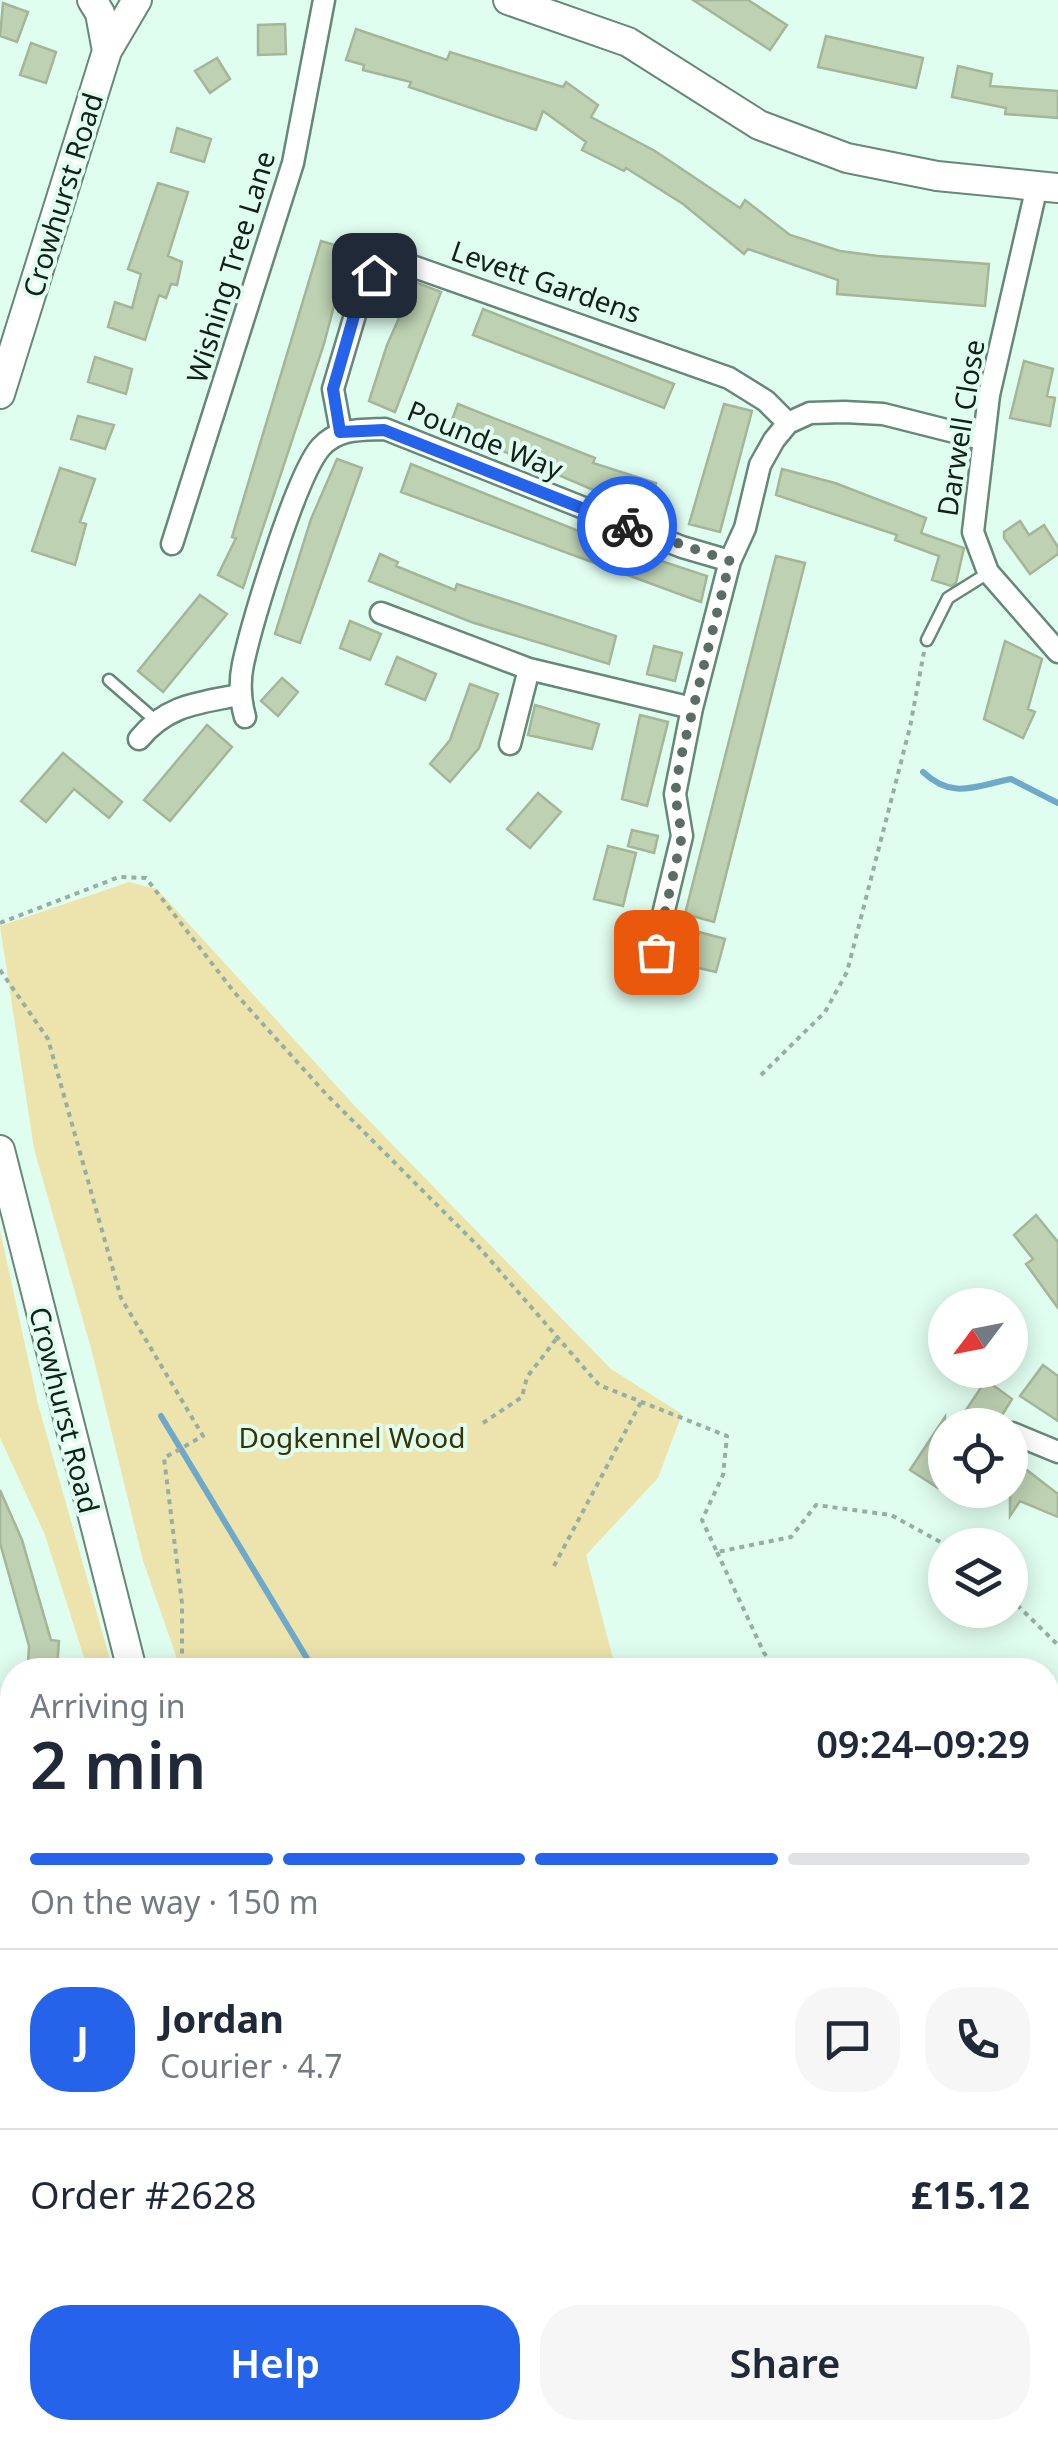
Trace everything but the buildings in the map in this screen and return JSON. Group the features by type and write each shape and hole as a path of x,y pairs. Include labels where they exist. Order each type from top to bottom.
{"main road":[{"path":"92,0 100,14 107,51"},
{"path":"101,0 134,0"},
{"name":"Crowhurst Road","path":"0,394 107,51 134,0"},
{"path":"508,0 628,42 759,125 847,158 938,176 1047,187"},
{"name":"Crowhurst Road","path":"0,1150 129,1658"}],"street":[{"name":"Wishing Tree Lane","path":"172,544 293,163 324,0"},
{"name":"Darwell Close","path":"1047,187 982,439 972,532 988,572 1058,652"},
{"name":"Levett Gardens","path":"340,432 333,389 362,288 374,275 409,264 729,378 766,401 788,423"},
{"path":"651,964 682,836 675,794 692,708 730,561 744,528 760,465 788,423 810,414 883,414 982,439"},
{"name":"Pounde Way","path":"340,432 384,430 682,547 730,561"},
{"path":"246,718 240,695 242,666 301,484 322,446 340,432"},
{"path":"381,613 528,669 692,708"},
{"path":"510,744 528,669"},
{"path":"139,739 155,720 175,707 240,695"},
{"path":"1028,1440 1058,1452"}],"lane":[{"path":"927,640 948,598 988,572"},
{"path":"109,680 155,720"}],"path":[{"path":"761,1076 824,1012 847,972 910,727 927,640"},
{"path":"0,923 119,877 146,878 247,1006 326,1094 478,1246 599,1385 727,1436 723,1476 702,1520 768,1658"},
{"path":"0,970 48,1038 120,1298 203,1436 164,1458 182,1603 182,1658"},
{"path":"483,1423 522,1398 527,1377 557,1338"},
{"path":"554,1566 641,1402"},
{"path":"717,1552 791,1537 816,1505 891,1515 928,1535"},
{"path":"1028,1616 1058,1645"}],"green space":[{"name":"Dogkennel Wood","path":"129,882 157,889 353,1104 611,1369 682,1414 658,1478 586,1555 613,1658 177,1658 143,1561 92,1352 34,1149 0,926"},
{"path":"0,1230 38,1404 110,1658 84,1658 45,1535 0,1438"}],"waterway":[{"path":"923,772 944,786 965,789 1011,779 1058,803"},
{"path":"161,1416 307,1658"}],"way so far":[{"path":"627,526 730,561 680,761 675,794 682,836 656,952"}],"route":[{"path":"374,275 362,288 333,389 340,432 384,430 627,526"}]}
